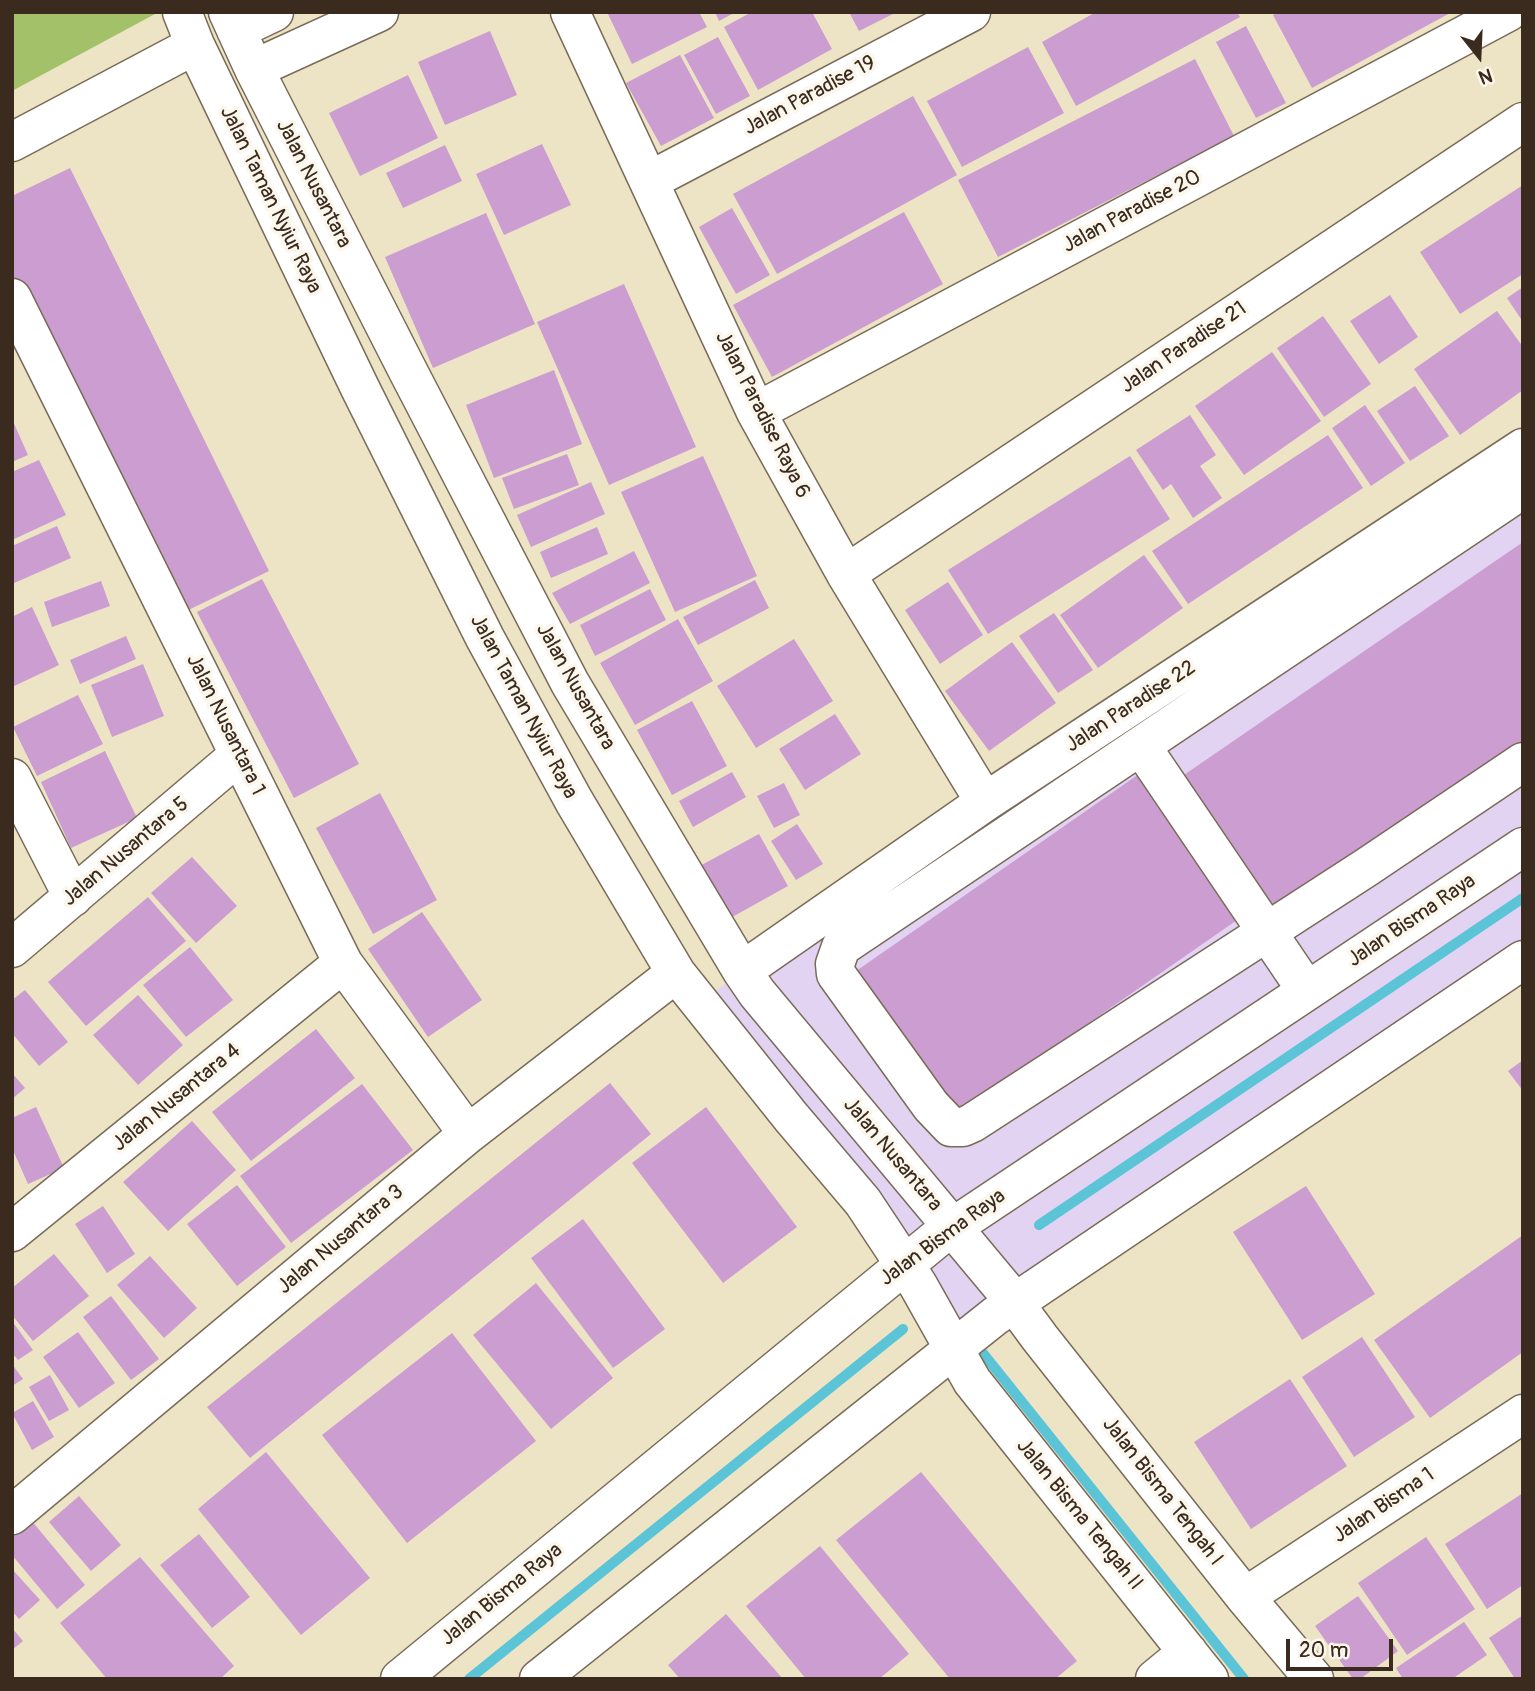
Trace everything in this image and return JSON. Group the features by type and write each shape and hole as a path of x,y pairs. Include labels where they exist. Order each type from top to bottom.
{"street":[{"path":"232,21 274,12"},
{"path":"254,69 379,12"},
{"name":"Jalan Paradise Raya 6","path":"570,12 756,412 846,574 985,802"},
{"name":"Jalan Paradise 19","path":"649,181 971,12"},
{"name":"Jalan Paradise 20","path":"756,412 1507,12"},
{"name":"Jalan Nusantara","path":"232,21 254,69 570,683 757,993 947,1231 982,1326"},
{"path":"12,142 188,29"},
{"name":"Jalan Taman Nyiur Raya","path":"188,29 360,388 485,638 574,801 676,973 863,1202 906,1263 982,1326"},
{"name":"Jalan Paradise 21","path":"846,574 1523,122"},
{"name":"Jalan Nusantara 1","path":"12,298 343,963 468,1134"},
{"name":"Jalan Paradise 22","path":"742,971 985,802 1523,448"},
{"path":"1523,489 841,947 835,964 836,974 931,1106 951,1127 963,1127 1367,867 1523,762"},
{"path":"1141,746 1307,991"},
{"name":"Jalan Nusantara 5","path":"12,948 239,755"},
{"path":"12,778 73,897"},
{"name":"Jalan Bisma Raya","path":"400,1679 947,1231 1523,847"},
{"path":"539,1679 982,1326 1523,960"},
{"name":"Jalan Nusantara 4","path":"12,1232 343,963"},
{"name":"Jalan Nusantara 3","path":"12,1516 468,1134 676,973"},
{"name":"Jalan Bisma Tengah I","path":"982,1326 1245,1597 1314,1679"},
{"name":"Jalan Bisma Tengah II","path":"982,1326 972,1381 1199,1665"},
{"name":"Jalan Bisma 1","path":"1245,1597 1523,1414"},
{"path":"1155,1679 1199,1665"}],"shaded area":[{"path":"1523,447 1523,977 955,1359 700,1002 880,874"}],"green space":[{"path":"12,12 154,12 155,14 12,91"}],"building":[{"path":"607,12 699,12 707,27 632,64"},
{"path":"715,12 736,12 719,21"},
{"path":"752,12 812,12 832,49 758,90 724,27"},
{"path":"849,12 897,12 859,31"},
{"path":"1096,12 1237,12 1240,17 1076,106 1042,42"},
{"path":"1278,12 1452,12 1312,88 1273,15"},
{"path":"1246,26 1286,103 1256,118 1216,42"},
{"path":"490,31 517,95 445,125 418,62"},
{"path":"718,37 750,96 716,114 684,55"},
{"path":"1028,47 1064,113 962,167 927,101"},
{"path":"680,55 714,118 661,146 626,83"},
{"path":"1195,59 1234,136 998,257 958,180"},
{"path":"408,75 438,138 360,176 329,113"},
{"path":"913,96 957,175 777,274 733,194"},
{"path":"542,144 571,205 504,235 476,174"},
{"path":"445,145 462,181 403,208 386,173"},
{"path":"70,168 269,571 178,615 12,278 12,196"},
{"path":"1523,185 1523,274 1460,314 1420,252"},
{"path":"732,208 770,275 736,294 699,227"},
{"path":"904,212 943,284 772,377 733,305"},
{"path":"486,213 535,324 433,368 385,257"},
{"path":"624,284 696,447 609,485 537,322"},
{"path":"1523,287 1523,322 1507,298"},
{"path":"1390,295 1418,337 1379,364 1350,321"},
{"path":"1497,311 1523,347 1523,390 1460,435 1414,369"},
{"path":"1323,316 1371,384 1324,417 1277,348"},
{"path":"1272,352 1321,421 1244,475 1195,406"},
{"path":"554,370 582,444 494,478 466,405"},
{"path":"1415,386 1449,436 1410,461 1377,411"},
{"path":"1365,405 1405,463 1371,486 1332,428"},
{"path":"1190,415 1216,455 1200,466 1222,498 1193,518 1171,484 1163,490 1136,450"},
{"path":"12,419 28,455 12,462"},
{"path":"1328,435 1363,488 1188,604 1152,551"},
{"path":"567,454 579,485 514,509 502,478"},
{"path":"703,456 757,576 675,612 621,492"},
{"path":"1130,456 1170,519 988,634 948,570"},
{"path":"39,460 66,515 12,540 12,472"},
{"path":"591,482 605,514 531,547 517,515"},
{"path":"57,526 71,558 12,584 12,546"},
{"path":"597,527 608,554 551,578 540,552"},
{"path":"1523,542 1523,751 1279,918 1181,777"},
{"path":"634,551 650,583 570,624 552,593"},
{"path":"1144,555 1183,608 1098,668 1060,615"},
{"path":"262,579 359,764 294,798 197,612"},
{"path":"755,580 769,608 698,645 683,617"},
{"path":"101,581 110,606 52,627 44,602"},
{"path":"948,582 983,635 940,664 905,610"},
{"path":"650,589 666,620 595,656 580,625"},
{"path":"32,607 59,665 12,687 12,617"},
{"path":"1054,613 1093,670 1058,693 1019,636"},
{"path":"678,619 713,681 635,725 600,663"},
{"path":"126,636 136,659 80,684 70,660"},
{"path":"794,639 833,701 756,748 717,686"},
{"path":"1012,642 1056,703 989,751 945,691"},
{"path":"143,664 164,716 112,737 91,685"},
{"path":"78,695 103,744 37,776 13,727"},
{"path":"692,701 727,766 672,795 637,730"},
{"path":"835,714 861,754 805,790 779,749"},
{"path":"105,751 137,818 71,848 41,782"},
{"path":"732,772 746,797 693,827 679,801"},
{"path":"1139,774 1240,918 949,1120 849,976"},
{"path":"784,783 800,815 774,828 757,796"},
{"path":"380,793 437,900 373,934 316,828"},
{"path":"797,824 823,864 796,880 771,841"},
{"path":"759,834 788,886 725,921 696,868"},
{"path":"192,857 237,906 196,943 151,893"},
{"path":"148,897 186,941 86,1026 48,982"},
{"path":"422,912 482,1000 428,1037 368,949"},
{"path":"190,947 233,1000 186,1037 143,985"},
{"path":"25,990 68,1042 39,1066 12,1033 12,1000"},
{"path":"138,995 183,1045 138,1085 93,1035"},
{"path":"316,1029 355,1078 251,1161 212,1112"},
{"path":"1523,1060 1523,1091 1508,1071"},
{"path":"12,1073 25,1088 12,1099"},
{"path":"610,1083 651,1134 250,1458 207,1407"},
{"path":"362,1084 413,1150 291,1243 240,1176"},
{"path":"36,1107 64,1168 28,1184 12,1148 12,1118"},
{"path":"706,1107 797,1227 723,1283 632,1163"},
{"path":"192,1121 236,1170 168,1231 123,1182"},
{"path":"237,1185 286,1247 237,1286 187,1224"},
{"path":"1306,1186 1375,1294 1302,1340 1233,1232"},
{"path":"103,1206 135,1254 107,1273 75,1224"},
{"path":"583,1219 665,1329 613,1368 531,1258"},
{"path":"1523,1235 1523,1352 1430,1418 1374,1340"},
{"path":"54,1254 89,1296 33,1341 12,1315 12,1288"},
{"path":"150,1256 197,1308 164,1338 117,1285"},
{"path":"536,1283 613,1378 551,1429 473,1335"},
{"path":"111,1296 159,1359 131,1380 83,1317"},
{"path":"12,1321 33,1350 18,1360 12,1353"},
{"path":"78,1332 115,1383 79,1408 43,1357"},
{"path":"452,1333 536,1441 407,1543 322,1435"},
{"path":"1362,1337 1415,1417 1354,1457 1302,1377"},
{"path":"12,1364 23,1379 12,1386"},
{"path":"50,1375 69,1410 49,1421 29,1387"},
{"path":"1290,1379 1347,1466 1251,1529 1194,1442"},
{"path":"33,1401 54,1437 32,1450 12,1413"},
{"path":"266,1452 370,1578 301,1635 198,1509"},
{"path":"921,1472 1077,1661 1055,1679 950,1679 836,1540"},
{"path":"1523,1493 1523,1585 1487,1609 1445,1544"},
{"path":"79,1496 121,1545 91,1571 49,1522"},
{"path":"31,1520 85,1585 57,1609 12,1555 12,1536"},
{"path":"199,1534 250,1597 212,1628 160,1565"},
{"path":"1426,1537 1475,1609 1407,1655 1358,1583"},
{"path":"820,1546 909,1654 879,1679 806,1679 746,1606"},
{"path":"140,1557 234,1666 220,1679 107,1679 60,1623"},
{"path":"12,1569 40,1600 19,1619 12,1611"},
{"path":"1358,1596 1398,1651 1360,1679 1353,1679 1315,1626"},
{"path":"726,1614 783,1679 680,1679 668,1665"},
{"path":"1523,1615 1523,1679 1515,1679 1489,1638"},
{"path":"1464,1622 1487,1655 1452,1679 1403,1679 1396,1668"},
{"path":"12,1628 23,1641 12,1650"}],"waterway":[{"path":"1039,1225 1523,898"},
{"path":"469,1679 903,1329"},
{"path":"974,1342 1244,1679"}]}
